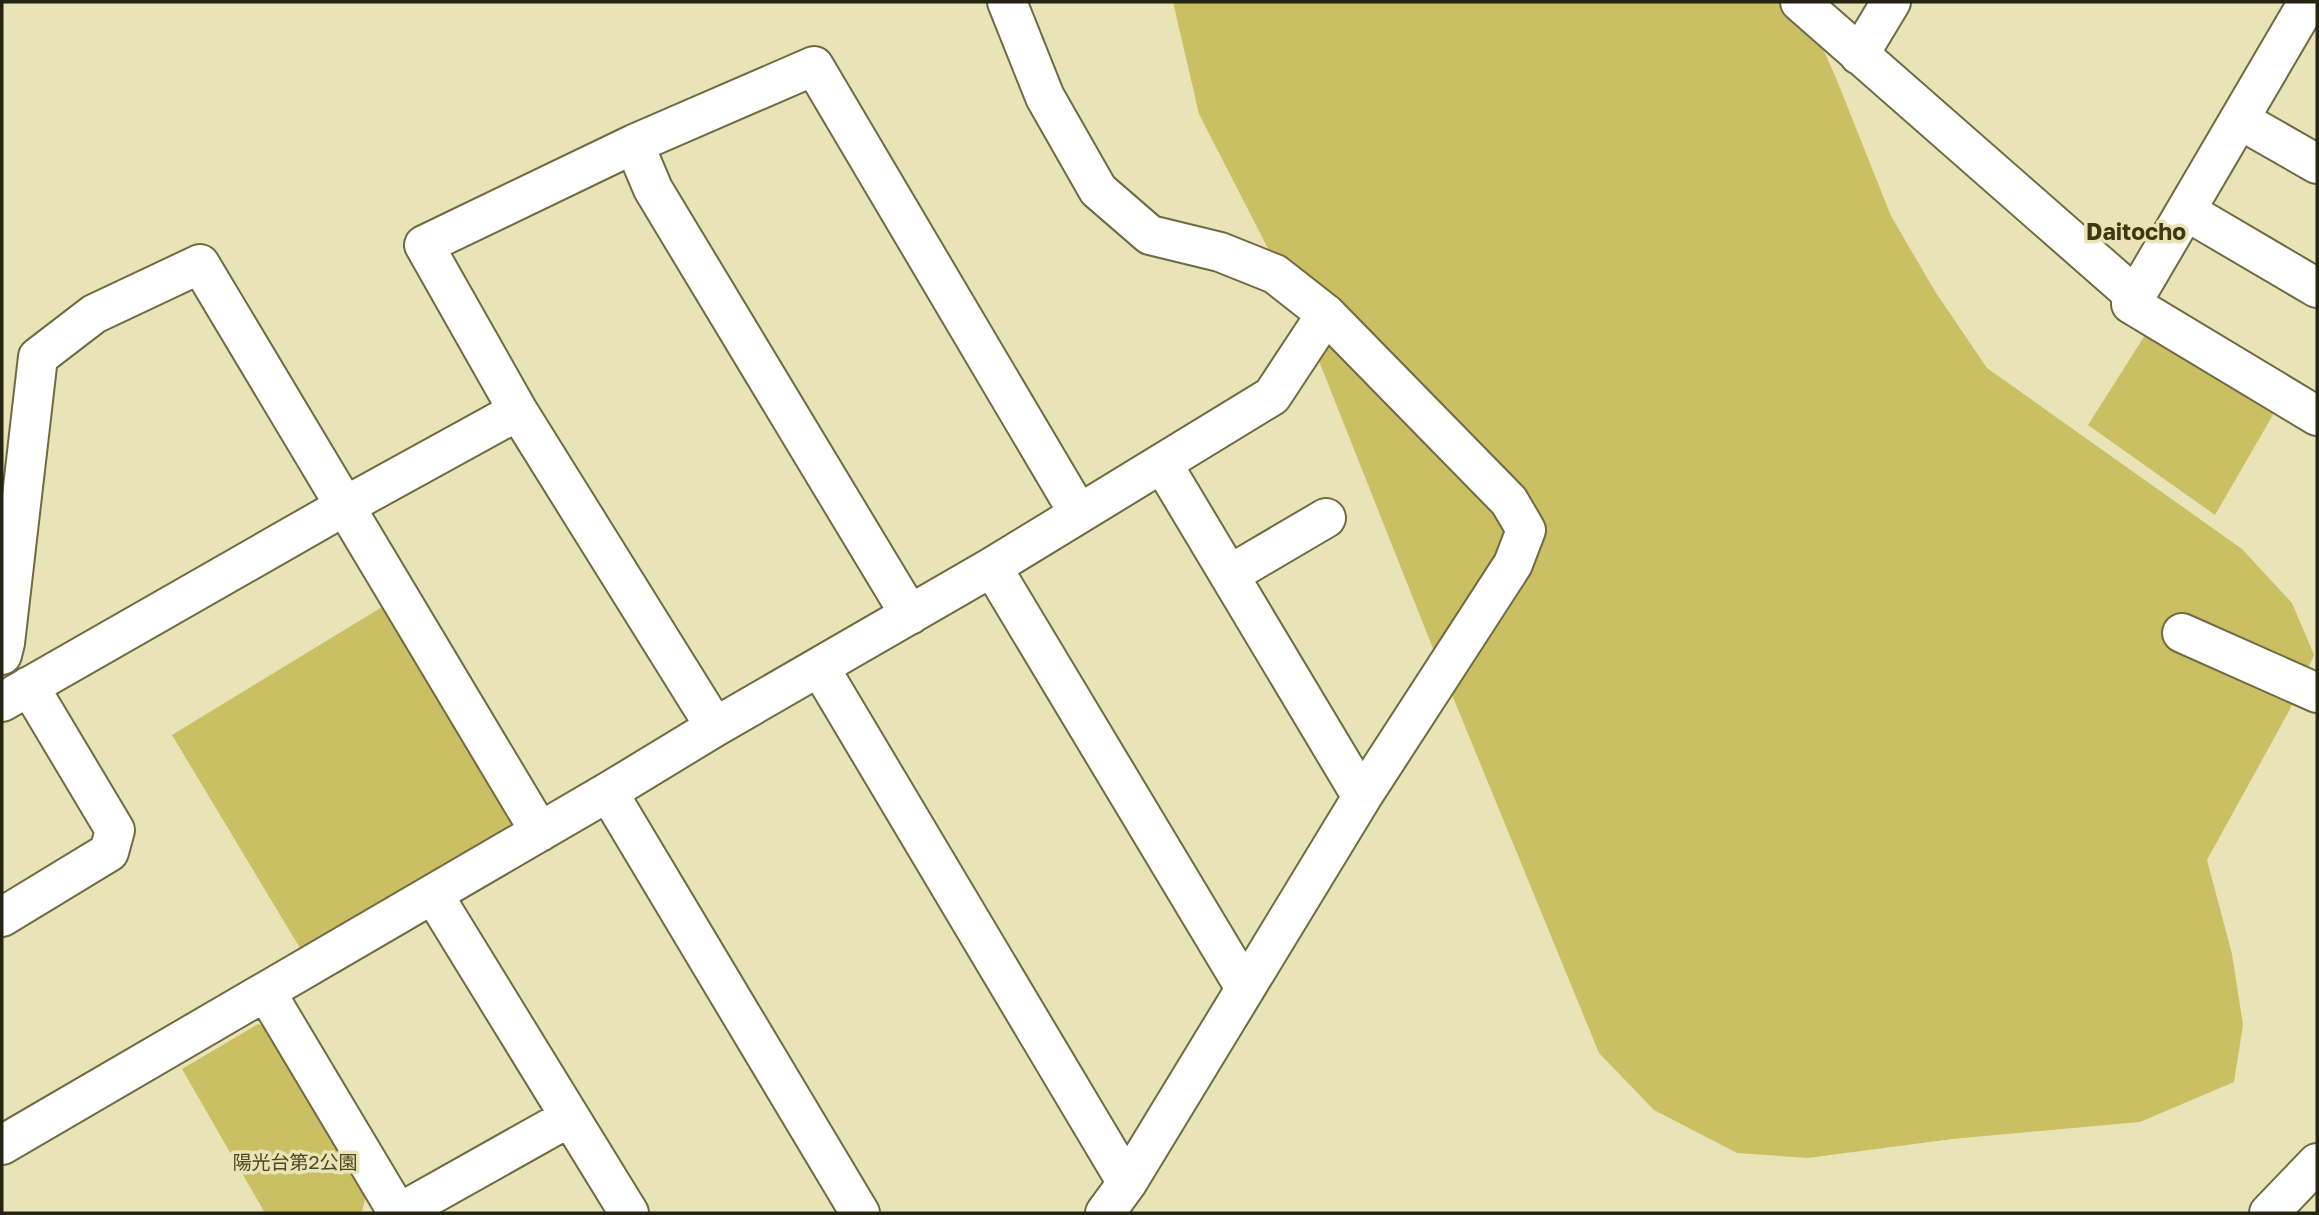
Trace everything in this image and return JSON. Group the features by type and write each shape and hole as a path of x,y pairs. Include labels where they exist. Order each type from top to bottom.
{"street":[{"path":"820,668 1116,1198 1362,797 1513,564 1526,530 1509,502 1326,314 1275,274 1220,252 1150,235 1098,190 1045,97 1007,2"},
{"path":"1800,2 2135,296"},
{"path":"1859,55 1891,2"},
{"path":"2305,26 2240,120 2131,304 2317,416"},
{"path":"715,727 518,411 424,245 634,144 814,66 1079,514"},
{"path":"2240,120 2317,164"},
{"path":"634,144 653,189 910,615"},
{"path":"2186,211 2317,288"},
{"path":"2,655 5,643 19,378 38,357 94,314 200,264 540,832"},
{"path":"2,1145 992,567 1272,396 1326,314"},
{"path":"2,917 109,852 115,830 15,694 518,411"},
{"path":"1163,463 1362,797"},
{"path":"1229,575 1326,517"},
{"path":"992,567 1245,988"},
{"path":"2182,633 2317,693"},
{"path":"608,792 860,1213"},
{"path":"433,894 629,1213"},
{"path":"266,992 399,1213 570,1117"},
{"path":"2269,1213 2317,1163"}],"green space":[{"path":"1173,2 1802,2 1836,78 1891,216 1936,293 1987,368 2242,549 2292,603 2314,655 2289,711 2207,860 2232,954 2243,1025 2234,1082 2140,1122 1952,1139 1808,1158 1737,1153 1654,1110 1599,1053 1432,646 1296,303 1199,114"},
{"path":"2147,332 2277,408 2215,515 2088,425"},
{"path":"387,604 518,828 303,953 172,735"},
{"name":"陽光台第2公園","path":"258,1024 277,1031 369,1185 362,1211 265,1213 182,1069"}],"district":[{"name":"Daitocho","path":"2136,231"}]}
